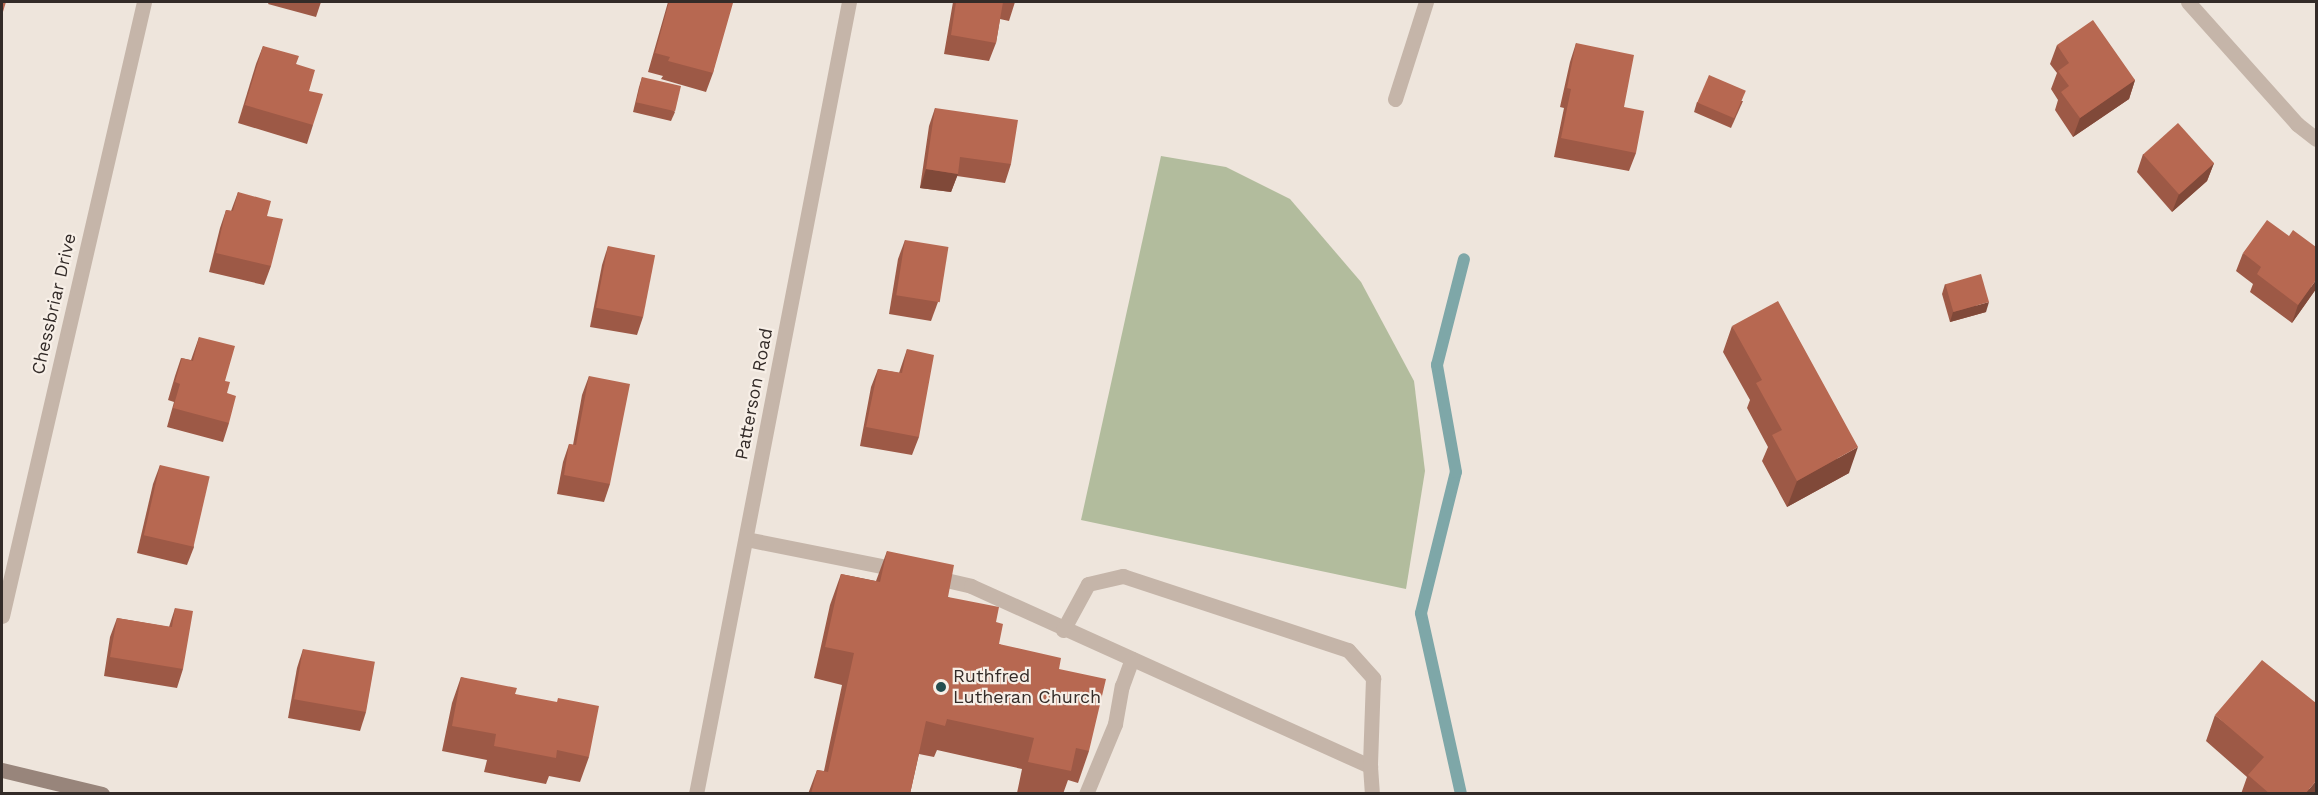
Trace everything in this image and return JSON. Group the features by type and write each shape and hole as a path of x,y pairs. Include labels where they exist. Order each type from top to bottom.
{"main road":[{"path":"2,770 102,794"}],"street":[{"name":"Chessbriar Drive","path":"2,616 144,2"},
{"name":"Patterson Road","path":"696,794 849,2"},
{"path":"1395,99 1426,2"},
{"path":"2188,2 2296,124 2316,139"},
{"path":"746,539 836,555 971,586 1063,630 1370,766"},
{"path":"1063,630 1088,584 1123,576 1348,650 1373,678 1370,766 1372,794"},
{"path":"1086,794 1115,724 1122,686 1132,659"}],"green space":[{"path":"1161,156 1226,167 1290,199 1361,282 1414,381 1425,471 1406,589 1081,520"}],"building":[{"path":"2,2 6,2 2,15"},
{"path":"669,2 733,3 713,73 668,61 670,57 655,53"},
{"path":"956,2 1003,2 996,43 951,35"},
{"path":"2093,20 2135,80 2080,118 2061,92 2069,86 2058,71 2069,63 2057,45"},
{"path":"1576,43 1634,55 1624,107 1644,111 1636,153 1561,138 1571,89 1567,88"},
{"path":"263,46 299,56 296,64 315,70 309,91 323,94 313,125 245,105"},
{"path":"1709,75 1746,91 1734,118 1697,103"},
{"path":"642,77 681,86 675,111 636,102"},
{"path":"935,108 1018,120 1011,164 960,157 958,174 926,169"},
{"path":"2178,123 2214,163 2179,195 2143,154"},
{"path":"238,192 271,201 267,216 283,219 271,266 216,253 226,210 233,211"},
{"path":"2267,220 2289,236 2293,230 2316,247 2316,280 2298,305 2257,274 2261,267 2243,253"},
{"path":"905,240 948,247 940,302 896,295"},
{"path":"608,246 655,255 643,317 596,308"},
{"path":"1981,274 1989,302 1953,312 1945,284"},
{"path":"1778,301 1858,447 1797,481 1772,435 1782,430 1756,383 1762,380 1732,326"},
{"path":"199,337 235,346 225,381 230,382 227,393 236,396 229,423 173,408 180,384 175,382 182,358 193,361"},
{"path":"907,349 934,355 919,437 866,427 878,369 902,373"},
{"path":"589,376 630,384 610,484 564,475 569,444 576,445"},
{"path":"160,465 210,476 193,547 144,535"},
{"name":"Ruthfred Lutheran Church","path":"887,551 954,565 948,597 999,607 996,622 1003,624 999,644 1061,658 1059,669 1106,679 1089,751 1076,748 1071,771 1028,762 1034,738 947,719 945,726 926,721 910,794 811,794 817,770 828,772 854,653 825,647 841,574 880,582"},
{"path":"175,608 193,611 183,669 110,657 117,618 172,627"},
{"path":"303,649 375,662 366,712 294,699"},
{"path":"2262,660 2316,703 2316,781 2305,794 2270,794 2248,775 2264,757 2215,715"},
{"path":"461,677 517,688 515,694 557,702 558,698 599,706 589,757 557,750 556,758 494,746 496,734 452,726"}],"waterway":[{"path":"1461,794 1421,613 1456,472 1437,365 1464,259"}],"place":[{"name":"Ruthfred Lutheran Church","path":"941,687"}]}
